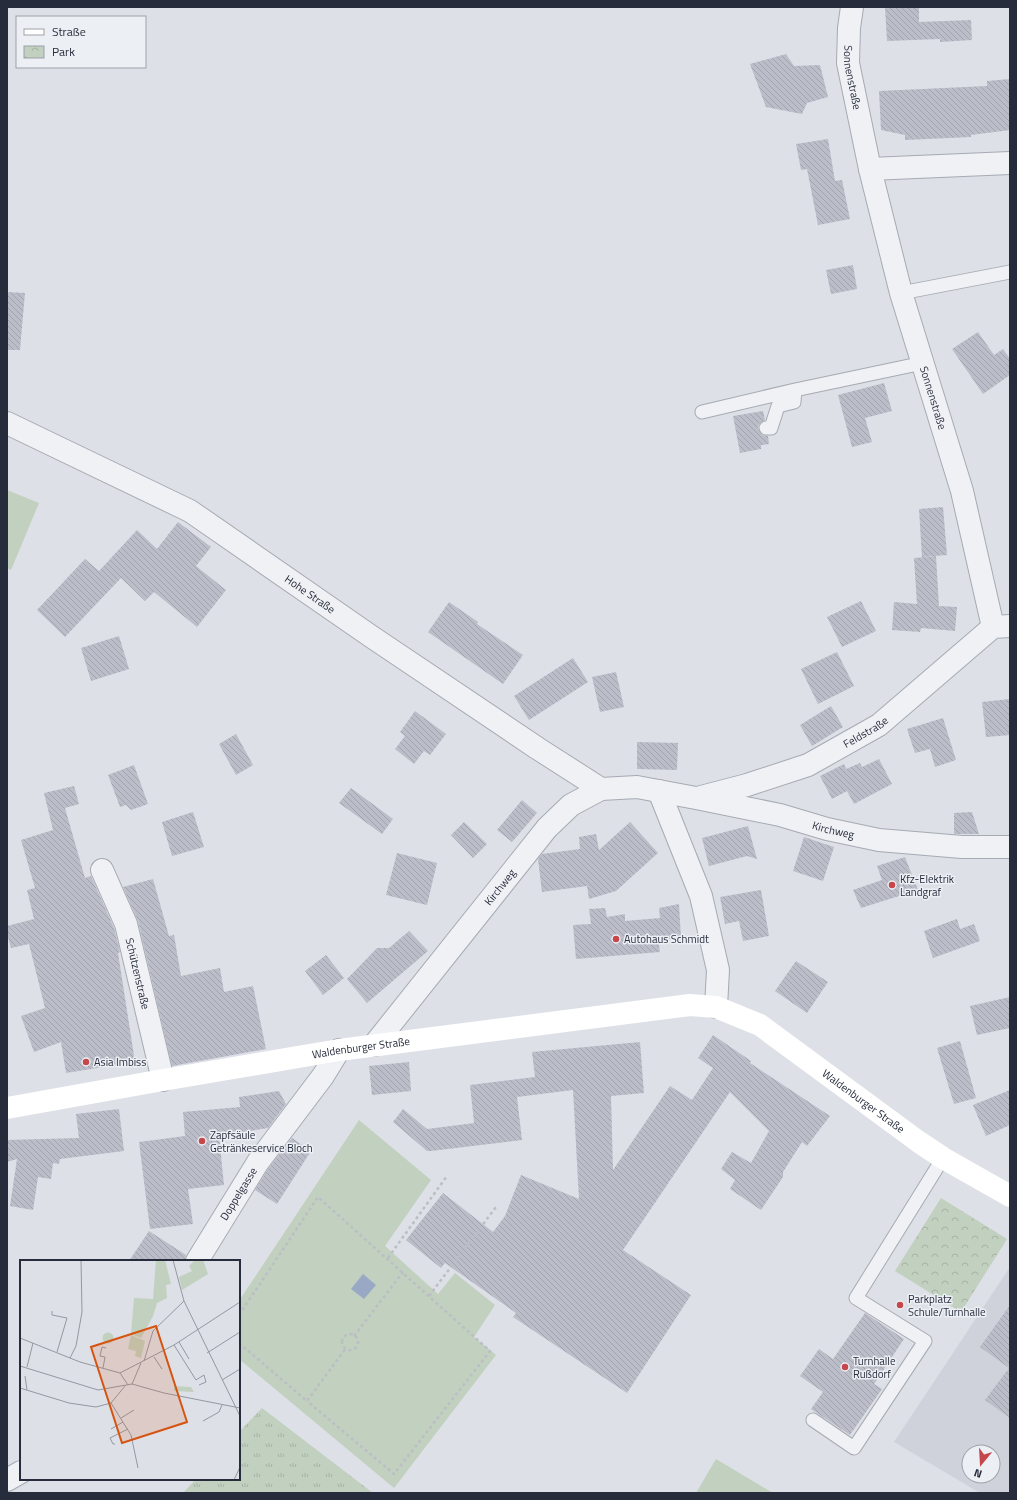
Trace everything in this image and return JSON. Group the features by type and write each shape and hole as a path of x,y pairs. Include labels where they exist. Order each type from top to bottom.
{"main road":[{"name":"Waldenburger Straße","path":"7,1108 163,1080 374,1045 690,1005 716,1007 760,1025 919,1142 943,1158 1010,1196"}],"street":[{"name":"Sonnenstraße","path":"852,7 849,28 848,63 870,169 901,293 1002,627"},
{"path":"870,169 1010,163"},
{"name":"Hohe Straße","path":"7,423 190,511 392,650 600,789"},
{"name":"Feldstraße","path":"696,798 808,765 879,726 1002,627"},
{"name":"Kirchweg","path":"374,1045 547,828 571,805 600,789 637,787 659,791 780,815 827,829 879,840 962,847 1010,847"},
{"path":"659,791 701,896 718,970 716,1007"},
{"name":"Schützenstraße","path":"102,870 126,924 163,1080"},
{"name":"Doppelgasse","path":"198,1260 258,1162 323,1076 339,1050"},
{"path":"7,1480 20,1473"}],"lane":[{"path":"901,293 1010,272"},
{"path":"702,412 923,363"},
{"path":"766,428 771,428 778,406 794,402 796,390"},
{"path":"813,1420 854,1448 925,1341 856,1298 943,1158"}],"path":[{"path":"388,1258 447,1176"},
{"path":"240,1314 318,1197 388,1258 490,1351 394,1474 240,1344"},
{"path":"429,1296 496,1207"},
{"path":"354,1336 403,1272"},
{"path":"349,1334 354,1336 358,1340 358,1344 352,1350 346,1348 343,1344 343,1340 349,1334"},
{"path":"308,1401 346,1348"}],"shaded area":[{"path":"1010,1267 1010,1493 980,1493 965,1484 1001,1484 1001,1444 961,1444 961,1482 894,1442"}],"green space":[{"path":"7,490 39,503 11,570 7,568"},
{"path":"359,1120 431,1180 385,1246 438,1294 455,1273 495,1305 474,1337 496,1355 394,1488 240,1360 240,1299"},
{"path":"941,1198 1007,1239 961,1312 895,1271"},
{"path":"262,1408 373,1493 183,1493 195,1480 240,1480 240,1431"},
{"path":"716,1459 773,1493 696,1493"}],"water":[{"path":"363,1274 376,1285 364,1299 351,1289"}],"building":[{"path":"885,7 919,7 919,22 971,20 972,40 940,42 940,39 887,41"},
{"path":"786,54 794,66 820,65 828,97 807,103 802,114 766,107 750,64"},
{"path":"1010,79 1010,130 971,135 971,137 905,140 905,135 881,130 879,91 987,86 987,81"},
{"path":"828,139 835,181 842,180 850,219 818,225 807,169 801,170 796,144"},
{"path":"853,265 857,289 831,294 826,270"},
{"path":"7,292 25,293 20,350 7,350"},
{"path":"978,332 994,355 1003,349 1010,359 1010,375 983,394 952,349"},
{"path":"884,383 892,411 865,418 872,442 852,447 838,395"},
{"path":"763,411 765,420 759,424 758,428 762,435 768,436 769,444 761,445 761,449 740,453 733,416"},
{"path":"943,507 947,555 922,557 919,509"},
{"path":"178,522 211,547 196,566 226,590 197,627 154,592 145,601 121,578 65,637 37,610 85,559 99,571 137,530 157,549"},
{"path":"936,556 939,606 957,607 955,631 921,628 920,632 892,630 894,602 917,604 914,558"},
{"path":"861,601 876,631 842,647 827,617"},
{"path":"449,602 478,622 477,624 523,655 503,684 428,632"},
{"path":"119,636 129,669 91,681 81,648"},
{"path":"837,652 854,686 818,704 801,669"},
{"path":"573,658 588,682 529,720 514,696"},
{"path":"616,672 624,707 600,712 592,677"},
{"path":"1010,699 1010,735 986,737 982,702"},
{"path":"831,706 843,727 812,746 800,725"},
{"path":"415,711 446,734 430,755 424,751 414,764 395,749 405,736 400,732"},
{"path":"943,718 956,760 935,767 930,749 915,753 907,729"},
{"path":"236,734 253,765 236,775 219,744"},
{"path":"637,742 678,743 677,770 637,769"},
{"path":"879,759 892,784 854,804 847,791 832,799 820,776 844,764 846,769 860,763 862,767"},
{"path":"134,765 148,804 131,810 126,805 120,807 108,775"},
{"path":"74,786 79,804 65,808 85,878 91,876 114,928 120,952 118,953 135,1062 66,1073 61,1042 34,1052 21,1016 45,1008 29,944 11,948 7,933 7,926 34,919 27,890 35,888 21,840 53,830 44,793"},
{"path":"351,788 393,819 382,834 339,803"},
{"path":"522,800 537,813 512,842 497,830"},
{"path":"193,812 204,847 172,856 162,822"},
{"path":"972,812 979,834 954,834 954,813"},
{"path":"464,822 487,844 473,858 451,835"},
{"path":"630,822 658,853 616,891 589,899 587,886 542,892 538,859 542,854 580,849 579,837 596,834 599,850"},
{"path":"748,826 757,859 747,856 709,866 702,838"},
{"path":"804,837 834,847 823,881 793,871"},
{"path":"397,853 437,863 427,905 386,895"},
{"name":"Kfz-Elektrik Landgraf","path":"905,857 918,890 861,908 853,890 882,880 877,866"},
{"path":"153,879 169,936 174,935 181,976 220,968 224,992 253,986 266,1049 172,1066 138,921 123,887"},
{"path":"761,890 769,936 743,941 739,921 725,924 720,897"},
{"name":"Autohaus Schmidt","path":"679,904 681,938 658,940 660,952 576,959 573,925 591,924 589,909 605,908 607,917 625,914 625,921 660,918 659,908"},
{"path":"957,919 960,929 974,924 980,941 933,958 924,931"},
{"path":"409,931 428,951 367,1003 347,979 377,948 389,948"},
{"path":"326,955 344,978 323,995 305,971"},
{"path":"796,961 828,982 807,1013 775,991"},
{"path":"1010,997 1010,1028 977,1035 970,1006"},
{"path":"713,1035 751,1061 750,1063 830,1116 807,1146 802,1142 783,1172 783,1177 761,1210 730,1189 735,1180 721,1169 732,1152 751,1163 769,1131 730,1092 623,1250 691,1295 627,1393 513,1317 516,1313 445,1263 441,1268 406,1240 443,1193 493,1232 505,1216 521,1175 579,1199 573,1090 517,1097 522,1140 431,1151 427,1151 393,1122 403,1109 427,1129 474,1123 470,1085 535,1077 532,1052 640,1042 644,1093 611,1096 613,1170 670,1086 692,1100 713,1068 698,1058"},
{"path":"960,1041 976,1098 954,1104 937,1048"},
{"path":"409,1062 411,1091 372,1095 369,1066"},
{"path":"1010,1090 1010,1125 986,1136 973,1105"},
{"path":"279,1091 286,1104 268,1128 219,1136 224,1185 188,1189 193,1224 150,1229 139,1142 185,1136 183,1112 240,1107 239,1097"},
{"path":"119,1109 124,1151 60,1159 59,1164 53,1163 51,1179 38,1177 33,1210 10,1206 17,1159 7,1162 7,1140 79,1138 76,1114"},
{"path":"292,1138 311,1151 277,1204 255,1190 268,1169"},
{"path":"149,1231 186,1255 185,1260 130,1260"},
{"path":"1010,1305 1010,1418 985,1400 1009,1368 980,1347"},
{"name":"Turnhalle Rußdorf","path":"865,1313 904,1339 874,1384 882,1389 850,1435 811,1409 823,1392 800,1376 819,1349 833,1359"}],"place":[{"name":"Kfz-Elektrik Landgraf","path":"892,885"},
{"name":"Autohaus Schmidt","path":"616,939"},
{"name":"Asia Imbiss","path":"86,1062"},
{"name":"Zapfsäule Getränkeservice Bloch","path":"202,1141"},
{"name":"Parkplatz Schule/Turnhalle","path":"900,1305"},
{"name":"Turnhalle Rußdorf","path":"845,1367"}]}
